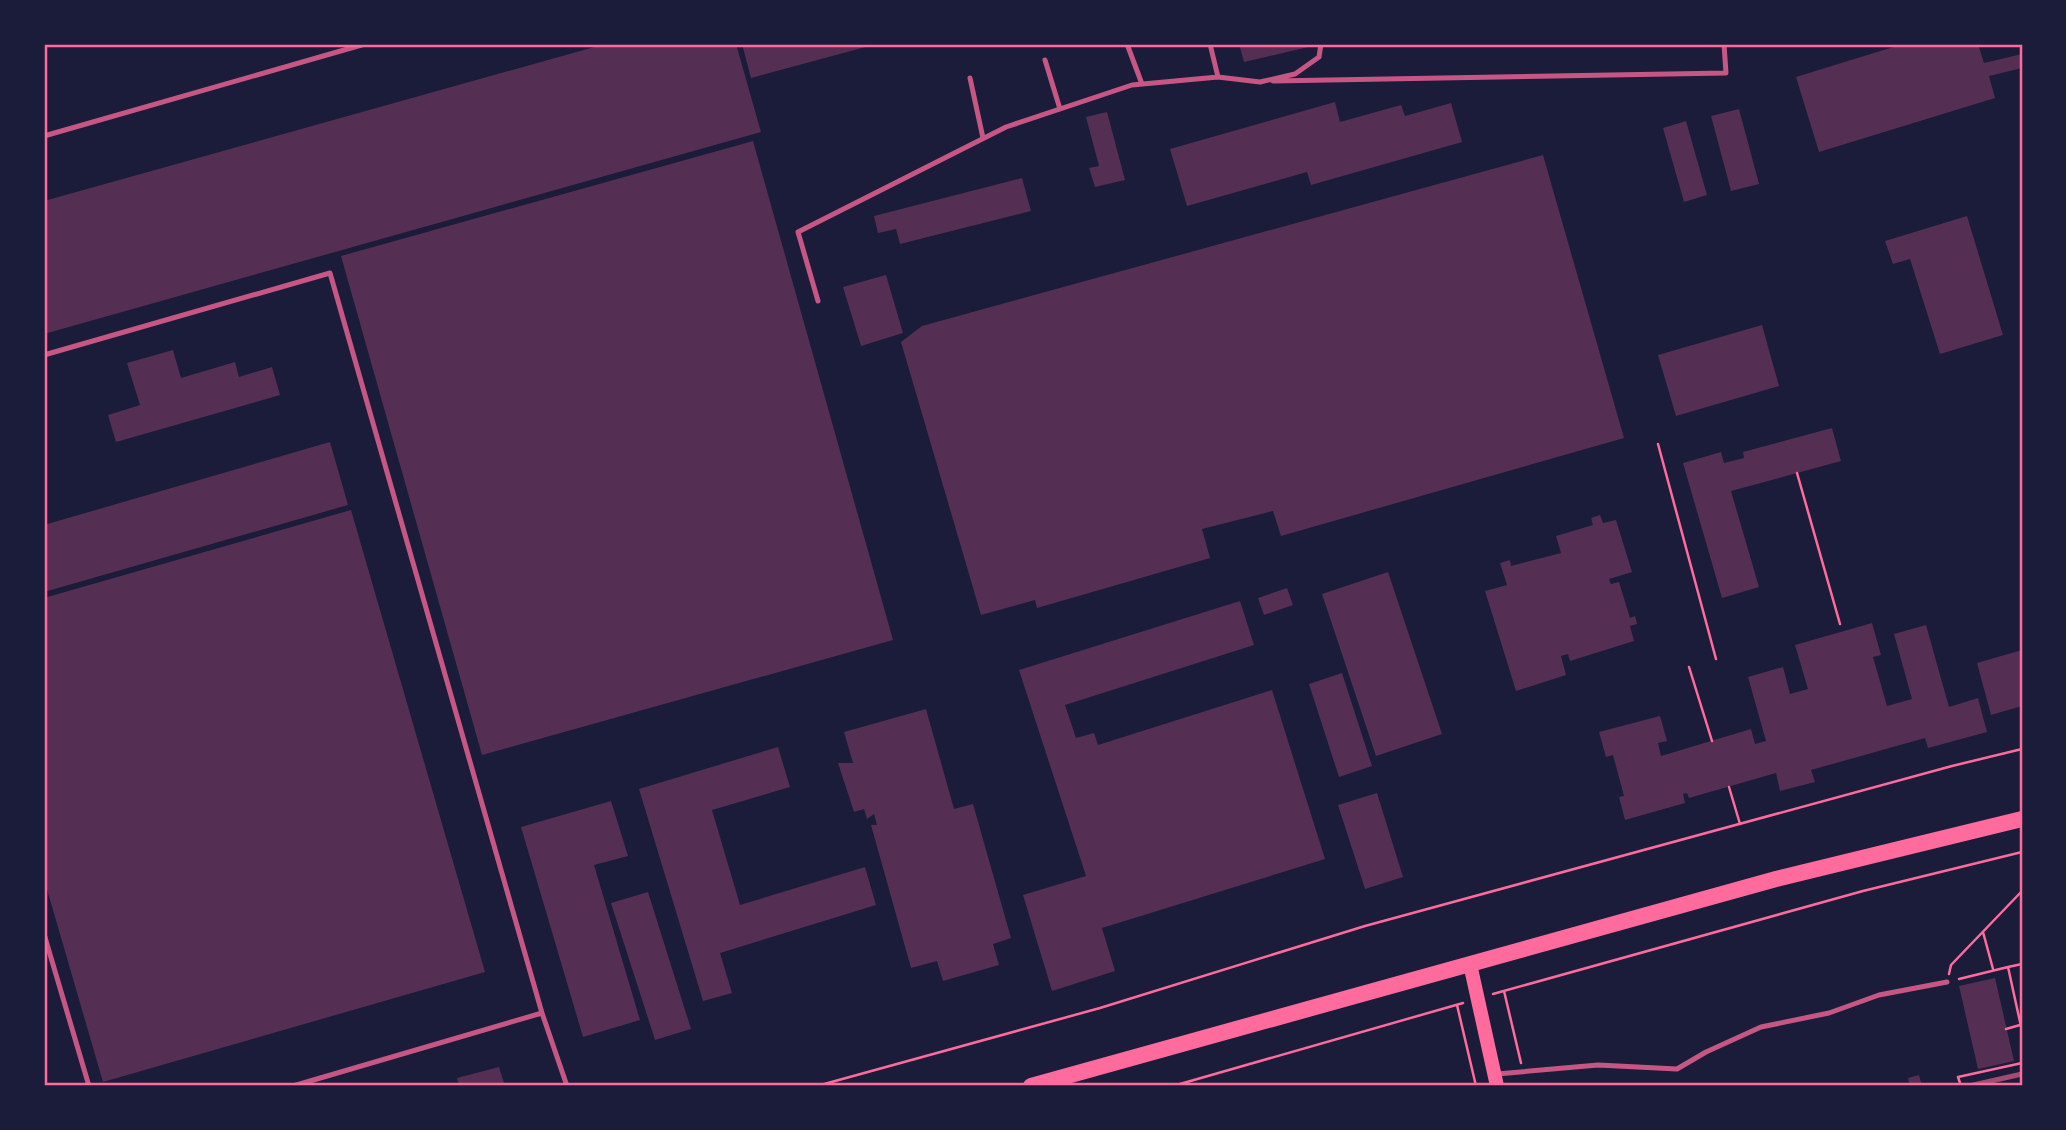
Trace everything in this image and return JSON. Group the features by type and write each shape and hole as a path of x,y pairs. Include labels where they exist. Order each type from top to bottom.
{"main road":[{"path":"1031,1086 1776,879 2022,819"},
{"path":"1470,964 1496,1080"}],"lane":[{"path":"44,136 365,44"},
{"path":"1127,44 1142,84"},
{"path":"1210,44 1218,77"},
{"path":"1260,82 1295,74 1319,57 1321,44"},
{"path":"818,301 798,232 1006,127 1132,85 1218,77 1260,82 1726,73 1724,44"},
{"path":"1045,60 1059,109"},
{"path":"970,78 983,138"},
{"path":"44,355 330,273 542,1013 567,1086"},
{"path":"44,934 89,1086"},
{"path":"1496,1080 1522,1071 1598,1065 1677,1069 1706,1052 1761,1027 1829,1013 1879,995 1947,982"},
{"path":"293,1086 542,1013"}],"path":[{"path":"1658,444 1716,659"},
{"path":"1797,472 1840,624"},
{"path":"1689,667 1712,741"},
{"path":"817,1086 1100,1008 1365,926 2022,749"},
{"path":"1729,787 1740,825"},
{"path":"1173,1086 1863,891 2022,852"},
{"path":"2022,891 1951,965 1947,982 2022,964"},
{"path":"1983,932 1994,971"},
{"path":"2008,967 2022,1031"},
{"path":"1504,991 1522,1071"},
{"path":"1457,1005 1476,1086"},
{"path":"2006,1028 2022,1025"},
{"path":"1961,1086 1958,1077 2022,1063"}],"building":[{"path":"605,44 736,44 761,132 44,334 44,201"},
{"path":"742,44 873,44 873,45 751,78"},
{"path":"1239,44 1317,44 1317,45 1244,62"},
{"path":"1903,44 1978,44 1984,63 2022,54 2022,68 1989,76 1995,98 1819,152 1796,77"},
{"path":"1335,102 1340,122 1401,105 1405,116 1451,103 1462,142 1311,185 1307,172 1187,206 1170,149"},
{"path":"1739,109 1759,184 1731,191 1711,116"},
{"path":"1107,112 1125,180 1095,187 1089,168 1099,166 1086,117"},
{"path":"1686,121 1707,195 1684,202 1663,128"},
{"path":"753,141 893,640 482,755 341,256"},
{"path":"1543,155 1624,438 1281,536 1273,511 1202,529 1210,558 1037,608 1035,600 981,615 901,342 922,326"},
{"path":"1022,178 1031,211 900,244 896,229 878,233 874,216"},
{"path":"1967,216 2003,335 1940,354 1910,259 1893,264 1885,241"},
{"path":"886,275 903,333 861,346 843,287"},
{"path":"1762,325 1779,386 1676,416 1658,355"},
{"path":"173,350 181,378 235,362 239,377 272,367 280,395 116,442 108,415 140,405 127,363"},
{"path":"1832,428 1841,461 1731,491 1759,587 1722,598 1683,463 1721,452 1724,463 1744,458 1743,452"},
{"path":"330,442 348,505 44,592 44,525"},
{"path":"351,510 485,972 103,1082 44,879 44,598"},
{"path":"1600,515 1603,523 1616,520 1632,572 1609,579 1611,584 1619,582 1630,618 1635,616 1637,624 1630,626 1634,641 1570,661 1568,654 1561,656 1566,675 1516,691 1485,591 1507,585 1500,563 1510,560 1511,566 1561,553 1556,536 1593,525 1591,518"},
{"path":"1388,572 1442,734 1376,756 1322,594"},
{"path":"1287,588 1293,605 1264,615 1258,598"},
{"path":"1240,601 1254,645 1065,705 1076,738 1094,733 1098,745 1272,690 1325,859 1102,928 1115,971 1052,991 1023,895 1086,876 1019,670"},
{"path":"1872,623 1881,655 1873,657 1887,706 1912,699 1894,634 1926,625 1949,707 1978,698 1987,732 1928,748 1925,738 1811,770 1815,782 1780,791 1776,773 1689,798 1687,793 1683,794 1685,803 1625,820 1619,797 1624,796 1613,755 1606,757 1599,732 1660,716 1667,741 1658,743 1661,756 1751,729 1755,744 1766,741 1748,677 1783,667 1790,694 1808,689 1795,645"},
{"path":"2022,650 2022,706 1991,715 1977,663"},
{"path":"1342,673 1372,766 1339,777 1309,684"},
{"path":"926,709 954,809 973,804 1011,938 993,944 999,965 943,981 937,961 911,968 871,825 877,825 874,814 867,819 864,809 854,812 838,763 853,763 844,732"},
{"path":"778,747 790,787 712,810 740,905 865,867 876,905 720,953 732,993 703,1001 639,789"},
{"path":"1377,793 1403,877 1365,889 1338,805"},
{"path":"611,801 628,856 594,865 640,1020 583,1037 521,827"},
{"path":"648,892 691,1029 655,1040 611,903"},
{"path":"1995,978 2014,1061 1978,1069 1959,986"},
{"path":"499,1067 505,1086 459,1086 457,1078"},
{"path":"1919,1075 1922,1086 1910,1086 1908,1078"}],"railway":[{"path":"1969,1086 2022,1074"}]}
